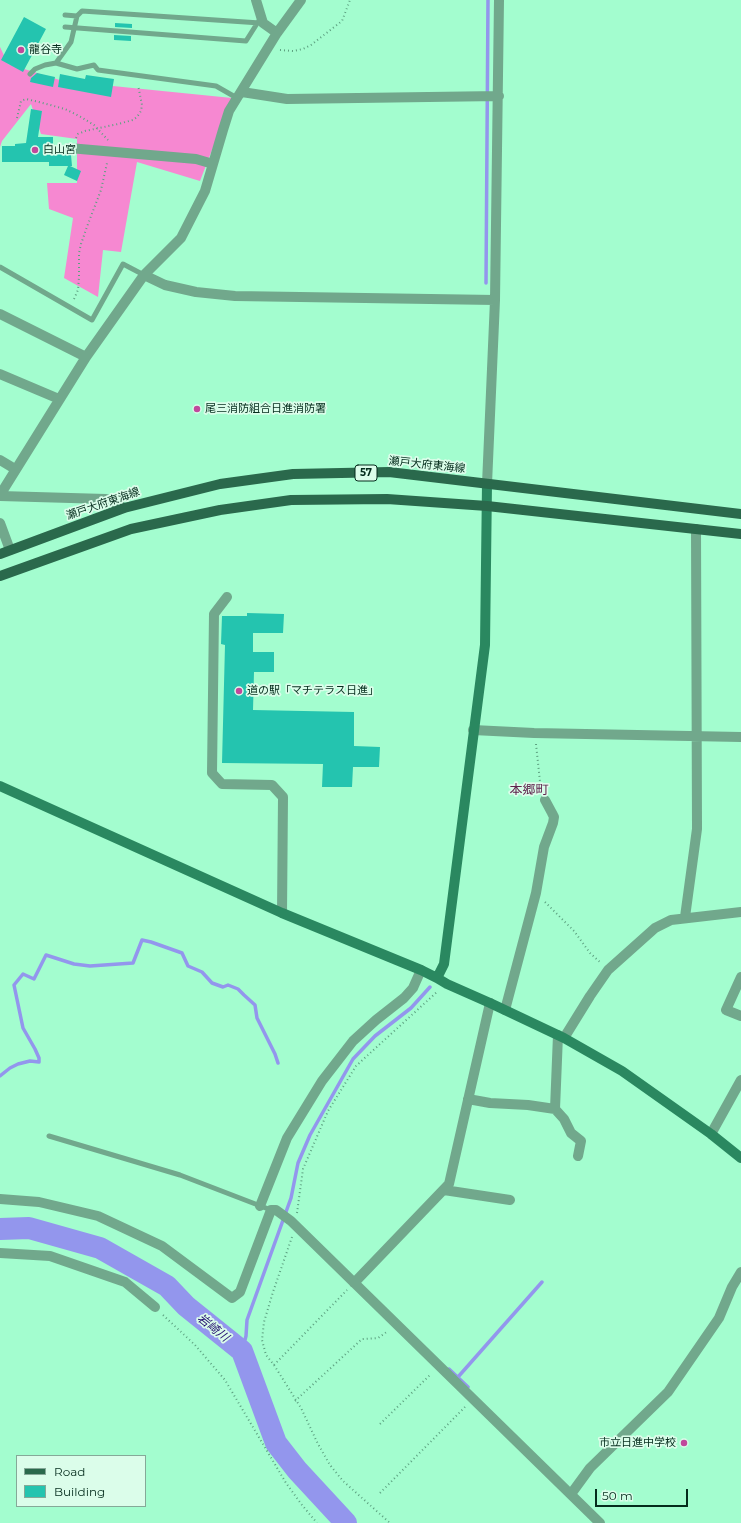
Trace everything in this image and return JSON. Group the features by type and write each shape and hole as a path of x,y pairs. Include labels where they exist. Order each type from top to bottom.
{"main road":[{"name":"瀬戸大府東海線","path":"0,554 124,508 220,484 293,474 389,472 741,514"},
{"path":"0,576 131,529 220,510 283,501 387,499 487,506 741,534"}],"street":[{"path":"256,0 260,23 277,33"},
{"path":"124,508 106,500 0,496 15,469 86,357 144,274 181,238 206,191 229,112 277,33 301,0"},
{"path":"437,978 444,964 484,645 487,484 495,300 499,96 499,0"},
{"path":"240,95 287,99 499,96"},
{"path":"72,149 196,159 213,164"},
{"path":"144,274 165,285 188,290 235,296 495,300"},
{"path":"0,314 86,357"},
{"path":"0,374 59,399"},
{"path":"0,460 15,469"},
{"path":"0,523 10,550"},
{"path":"685,917 697,829 696,530"},
{"path":"227,597 214,614 212,773 222,784 272,785 283,797 282,913"},
{"path":"474,730 534,733 741,737"},
{"path":"0,786 282,913 421,970 447,984 561,1037 622,1071 711,1134 741,1158"},
{"path":"505,1010 536,892 544,846 553,823 554,817 545,800"},
{"path":"554,1110 561,1037 608,970 655,928 671,920 685,917 741,912"},
{"path":"260,1206 287,1138 322,1081 353,1041 376,1020 404,998 413,988 421,970"},
{"path":"741,977 726,1010 741,1016"},
{"path":"354,1283 449,1184 490,1003"},
{"path":"711,1134 741,1080"},
{"path":"468,1099 490,1104 528,1105 554,1110 564,1119 572,1133 581,1141 578,1156"},
{"path":"444,1190 510,1200"},
{"path":"0,1199 39,1202 98,1216 162,1246 232,1298 240,1292 274,1210 293,1224 600,1523"},
{"path":"0,1253 50,1256 125,1282 155,1307"},
{"path":"570,1494 590,1468 668,1392 719,1318 732,1286 741,1272"}],"lane":[{"path":"56,63 71,42 77,16 82,11 260,23"},
{"path":"65,15 77,16"},
{"path":"65,27 246,41 260,23"},
{"path":"30,74 35,69 45,64 56,63 77,69 94,65 98,70 216,86 240,95"},
{"path":"0,267 92,320 123,264 144,274"},
{"path":"49,1136 180,1175 274,1210"}],"path":[{"path":"269,48 293,51 312,45 342,21 350,0"},
{"path":"72,149 78,134 133,120 141,111 140,94 133,74"},
{"path":"17,118 20,104 26,100 65,109 81,116 97,128 111,143 101,190 79,253 78,290 69,307"},
{"path":"534,733 538,755 540,789 545,800"},
{"path":"536,892 574,931 590,953 608,970"},
{"path":"390,1523 343,1481 330,1465 301,1408 266,1355 262,1340 264,1322 293,1224 303,1169 328,1111 356,1066 447,984"},
{"path":"274,1365 354,1283"},
{"path":"155,1307 195,1344 225,1380 286,1483 317,1523"},
{"path":"301,1408 295,1401 362,1339 378,1338 396,1325"},
{"path":"380,1424 439,1366"},
{"path":"380,1493 473,1399"}],"shaded area":[{"path":"0,47 8,64 63,81 232,98 200,181 137,162 121,252 103,250 98,297 64,278 73,218 49,209 47,183 77,183 77,139 41,134 31,104 2,141 0,147"}],"building":[{"name":"龍谷寺","path":"24,17 46,29 23,72 1,60"},
{"path":"115,23 132,24 132,28 115,27"},
{"path":"114,35 131,36 131,41 114,40"},
{"path":"37,73 55,77 53,87 30,82 31,78"},
{"path":"60,74 85,79 86,75 114,79 111,97 58,87"},
{"path":"31,109 42,111 38,137 53,137 53,153 65,153 71,155 72,166 70,166 81,171 77,181 64,175 68,166 49,166 49,162 2,162 2,146 15,146 15,144 26,143"},
{"name":"道の駅「マチテラス日進」","path":"247,613 284,614 283,633 253,633 253,652 274,652 274,672 254,672 253,710 354,712 354,746 380,747 379,767 353,767 352,787 322,787 323,764 222,763 225,645 221,644 222,616 247,616"}],"waterway":[{"path":"486,283 488,0"},
{"path":"0,1076 18,1064 30,1061 39,1062 35,1049 23,1028 14,985 23,974 34,979 46,955 74,964 90,966 133,963 142,940 182,953 188,966 202,972 212,983 223,987 228,985 238,989 255,1005 257,1018 278,1063"},
{"path":"242,1351 246,1336 247,1320 291,1198 298,1163 310,1135 353,1059 375,1036 411,1008 430,987"},
{"name":"岩崎川","path":"0,1229 29,1228 100,1248 167,1286 186,1306 242,1351 276,1443 297,1470 346,1523"},
{"path":"458,1377 542,1282"},
{"path":"449,1369 468,1387"}],"place":[{"name":"龍谷寺","path":"21,50"},
{"name":"白山宮","path":"35,150"},
{"name":"尾三消防組合日進消防署","path":"197,409"},
{"name":"道の駅「マチテラス日進」","path":"239,691"},
{"name":"市立日進中学校","path":"684,1443"}],"district":[{"name":"本郷町","path":"529,790"}]}
